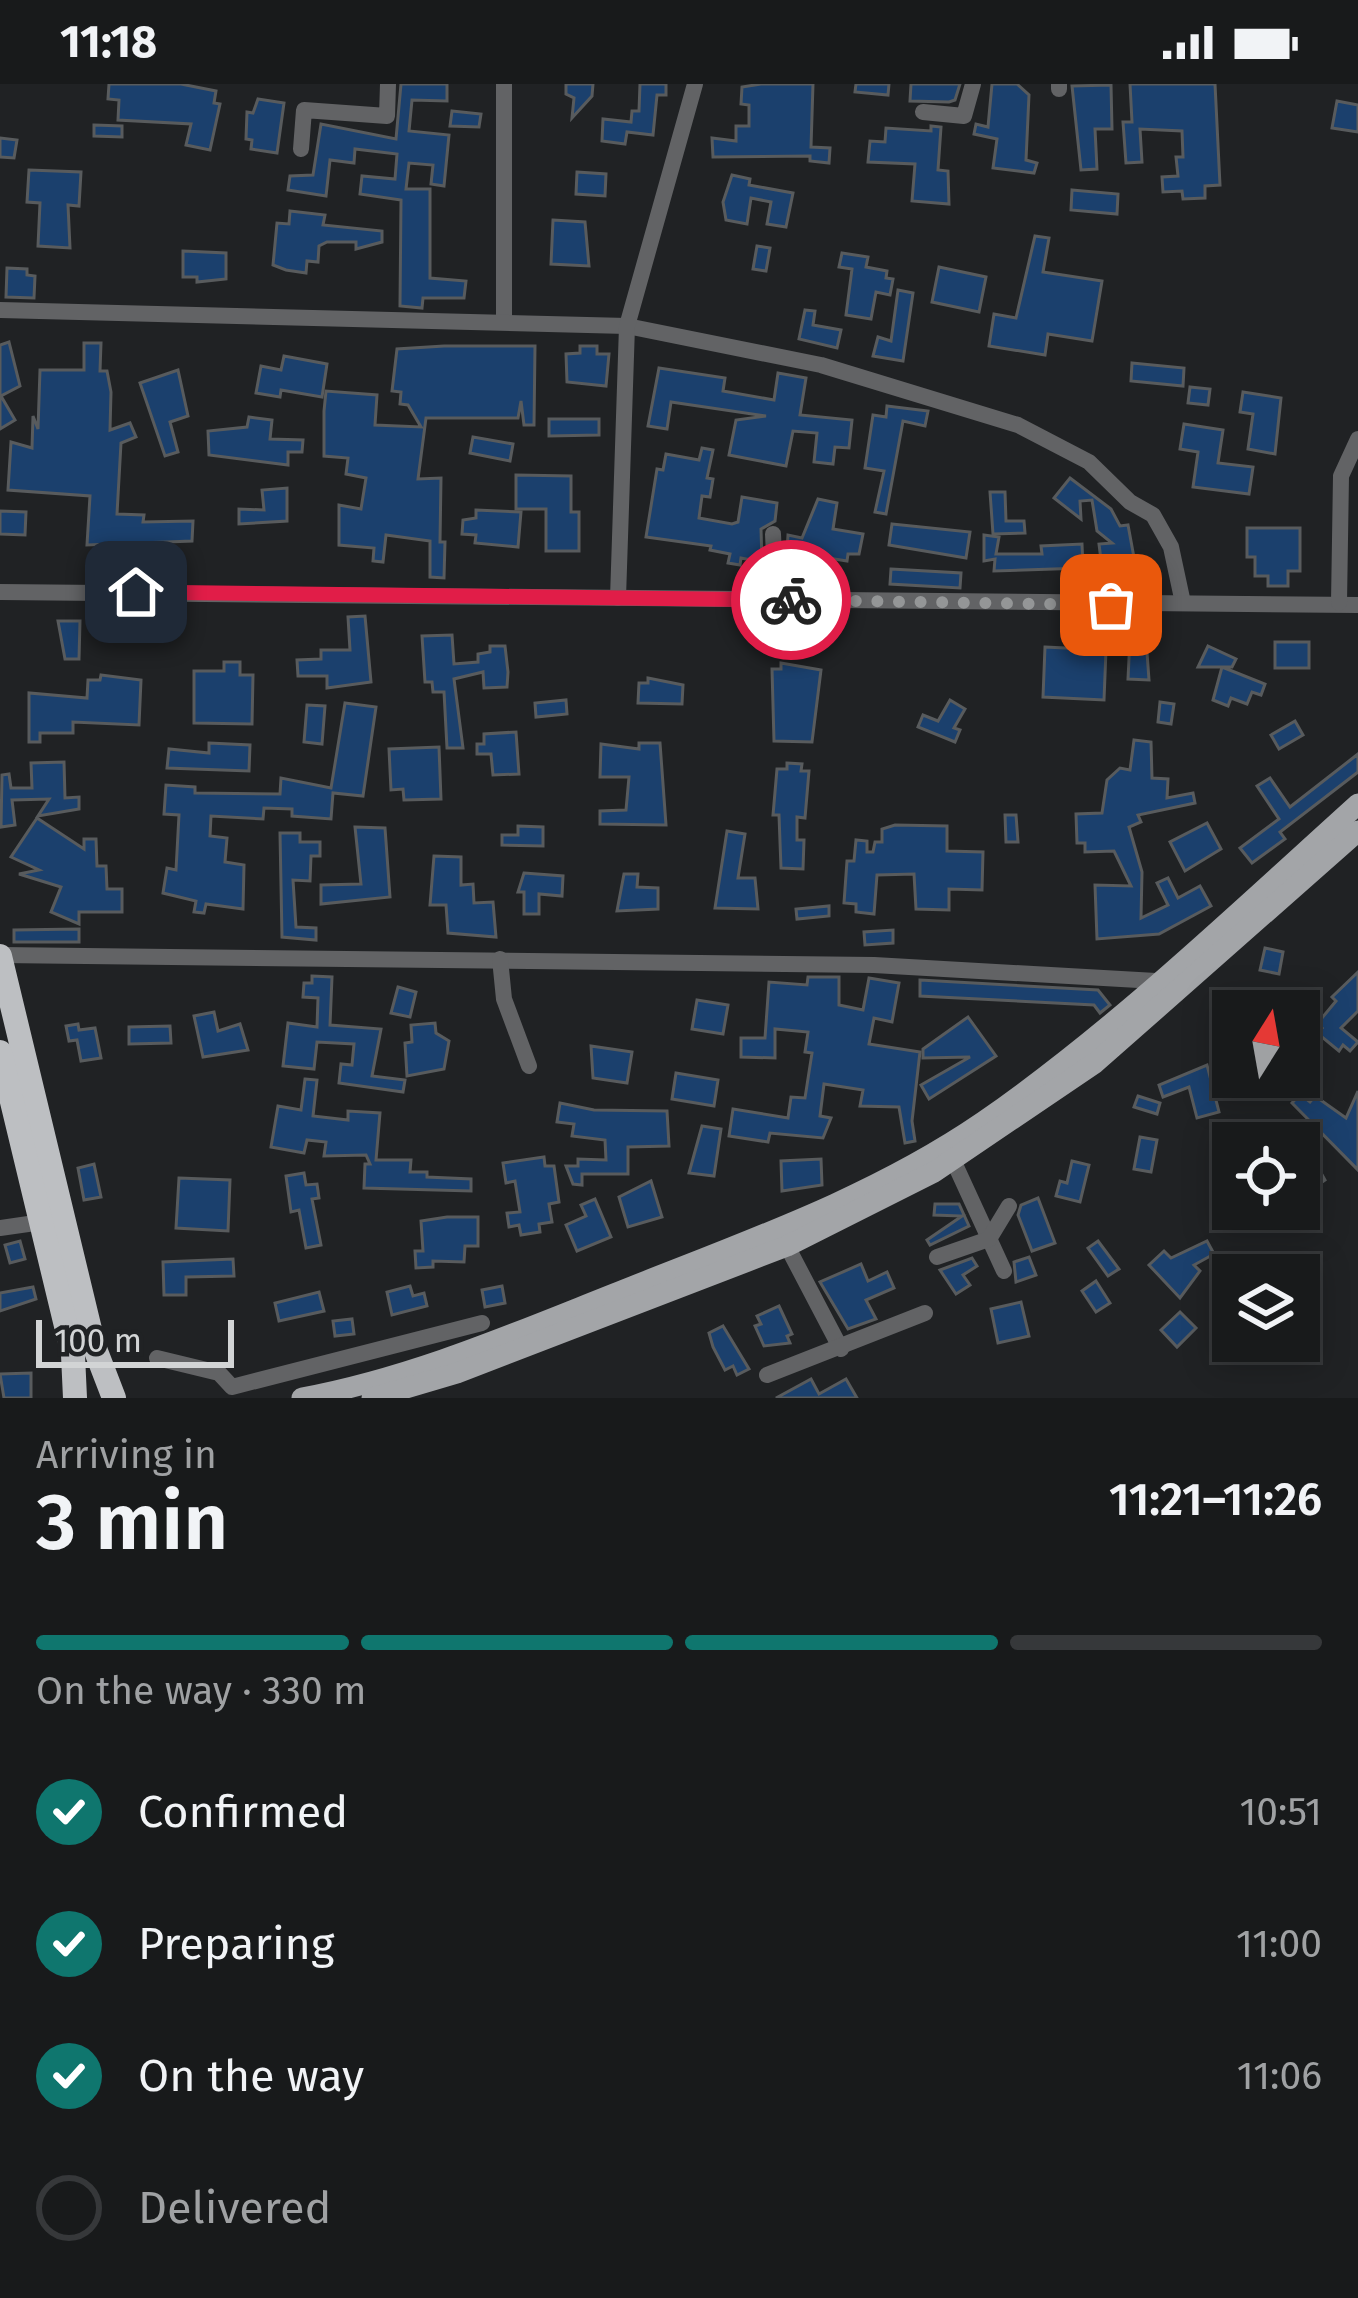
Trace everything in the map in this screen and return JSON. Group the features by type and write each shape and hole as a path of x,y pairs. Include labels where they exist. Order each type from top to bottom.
{"highway":[{"path":"0,956 94,1346 114,1398"},
{"path":"0,1052 73,1355 75,1398"}],"main road":[{"path":"302,1398 391,1378 808,1217 867,1189 1028,1090 1358,804"},
{"path":"371,1398 457,1373 788,1246 953,1160 1095,1063 1358,832"}],"street":[{"path":"301,149 304,110 387,116 388,84"},
{"path":"504,84 504,321"},
{"path":"618,598 627,326 695,84"},
{"path":"923,112 964,116 973,84"},
{"path":"0,310 627,326 883,381 1057,442 1153,514 1171,547 1183,603"},
{"path":"1339,603 1341,476 1358,439"},
{"path":"773,534 776,599"},
{"path":"0,592 1358,604"},
{"path":"0,956 874,965 1156,982"},
{"path":"500,959 504,1000 529,1066"},
{"path":"953,1160 1004,1271"},
{"path":"937,1257 989,1239 1009,1206"},
{"path":"0,1228 42,1222"},
{"path":"788,1246 841,1349"},
{"path":"767,1375 925,1313"},
{"path":"157,1358 219,1372 232,1387 376,1345 482,1323"},
{"path":"376,1345 391,1378"}],"building":[{"path":"109,84 181,84 216,91 214,103 220,104 210,150 186,145 191,124 118,120 119,100 108,99"},
{"path":"401,84 447,84 447,101 412,100 409,131 449,135 444,186 431,184 433,165 409,163 406,189 430,189 430,278 466,281 464,298 423,298 422,308 400,306 401,200 360,194 362,176 395,179 397,154 355,149 354,163 330,160 326,196 288,190 290,176 313,175 321,124 396,139"},
{"path":"566,84 593,84 592,96 572,118 574,98 566,94"},
{"path":"640,84 666,84 666,95 657,95 653,135 627,132 625,144 602,141 603,119 631,122 632,111 639,111"},
{"path":"813,84 811,147 830,148 829,163 810,161 810,156 713,157 712,138 736,141 736,126 749,126 749,105 741,104 742,87"},
{"path":"856,84 889,84 888,95 855,92"},
{"path":"911,84 960,84 955,100 949,102 910,101"},
{"path":"992,84 1017,84 1029,95 1026,160 1037,163 1034,173 993,168 997,139 974,134 976,124 988,127"},
{"path":"1130,84 1215,84 1220,185 1205,186 1205,198 1183,199 1182,191 1163,192 1162,177 1178,176 1176,157 1183,157 1182,131 1140,129 1142,162 1126,163 1123,122 1132,122"},
{"path":"1111,85 1112,129 1095,129 1097,169 1081,170 1072,86"},
{"path":"258,99 284,103 277,153 251,149 252,140 246,139 247,112 253,113"},
{"path":"1337,101 1358,105 1358,132 1332,128"},
{"path":"452,111 481,114 479,127 450,126"},
{"path":"94,125 122,126 122,137 94,136"},
{"path":"931,126 941,127 938,170 948,171 949,204 912,201 915,164 868,162 870,141 885,142 886,128 931,131"},
{"path":"0,138 17,140 14,158 0,157"},
{"path":"29,170 81,172 79,206 68,205 70,248 38,246 40,203 27,202"},
{"path":"577,172 606,174 605,196 576,194"},
{"path":"732,175 750,179 749,185 793,193 786,227 767,224 771,202 751,198 747,224 726,220 723,202"},
{"path":"1072,190 1118,194 1117,214 1071,210"},
{"path":"290,211 325,215 323,225 382,231 382,242 356,249 356,242 327,242 319,246 318,262 307,261 306,273 286,270 273,265 277,223 289,224"},
{"path":"553,220 585,222 589,266 551,264"},
{"path":"1035,236 1049,238 1043,272 1102,281 1092,341 1048,334 1045,355 989,346 994,314 1016,318"},
{"path":"757,246 770,248 766,271 753,269"},
{"path":"183,251 226,253 226,279 197,282 197,277 183,277"},
{"path":"842,253 868,257 866,267 887,271 886,278 893,279 890,295 876,292 871,319 846,315 852,269 839,267"},
{"path":"939,267 986,277 979,312 932,302"},
{"path":"7,268 27,269 27,275 35,276 34,298 6,297"},
{"path":"898,290 913,293 903,361 873,356 878,337 891,341"},
{"path":"805,310 815,311 813,325 841,330 837,348 799,339"},
{"path":"9,342 20,386 1,396 15,420 0,429 0,345"},
{"path":"84,343 101,343 100,371 107,371 111,392 110,430 130,423 136,437 121,443 117,514 144,515 143,522 193,521 192,541 87,545 90,496 8,490 11,442 32,448 33,416 38,429 40,370 84,370"},
{"path":"535,346 534,425 524,425 521,401 518,418 426,418 418,479 441,478 444,578 430,577 430,541 386,535 383,562 373,561 374,548 339,545 339,505 361,509 366,478 346,474 348,458 324,456 324,411 326,391 377,395 375,425 421,427 408,405 400,404 401,392 392,391 397,349"},
{"path":"580,346 597,346 597,354 609,354 606,386 567,382 566,354 580,353"},
{"path":"284,356 327,364 322,397 281,390 280,397 256,393 261,366 281,370"},
{"path":"1132,363 1184,368 1183,386 1131,381"},
{"path":"659,368 725,378 723,391 774,400 778,373 806,378 800,415 852,420 849,448 835,447 833,464 814,462 817,433 793,431 786,466 729,455 736,420 766,416 671,402 667,429 648,426"},
{"path":"178,370 188,416 170,422 178,452 165,456 140,383"},
{"path":"1190,387 1210,389 1208,405 1188,403"},
{"path":"1243,392 1281,398 1275,454 1248,449 1253,414 1240,412"},
{"path":"887,406 928,411 925,426 903,421 886,514 875,512 884,471 865,468 873,415 886,417"},
{"path":"249,417 272,420 270,439 303,440 302,452 288,452 288,465 209,455 208,431 247,427"},
{"path":"549,419 599,419 599,435 549,436"},
{"path":"1184,424 1223,430 1218,463 1253,467 1249,494 1193,487 1198,452 1180,449"},
{"path":"473,437 513,444 510,461 470,453"},
{"path":"702,448 713,450 707,478 713,479 710,497 702,496 699,518 738,522 742,497 777,503 775,521 761,529 762,562 741,558 740,565 728,563 730,554 710,550 711,546 646,537 657,469 663,470 666,454 699,460"},
{"path":"516,475 571,476 571,512 579,512 579,551 546,551 546,509 516,509"},
{"path":"1070,478 1111,509 1120,526 1128,525 1135,563 1102,568 1099,544 1112,543 1097,531 1092,500 1080,501 1081,519 1054,498"},
{"path":"287,488 287,521 239,524 239,509 264,510 262,490"},
{"path":"990,492 1005,492 1006,521 1024,521 1025,533 993,534"},
{"path":"818,499 837,503 833,529 863,534 859,554 848,554 847,561 828,558 827,565 814,563 815,555 787,550 788,535 802,538"},
{"path":"476,510 521,512 518,547 475,543 476,535 462,534 463,520 476,518"},
{"path":"0,511 26,512 25,535 0,534"},
{"path":"892,524 970,532 966,558 889,545"},
{"path":"1247,528 1300,528 1300,571 1288,571 1288,586 1268,586 1268,576 1255,576 1255,557 1247,557"},
{"path":"984,535 999,537 996,554 1042,554 1041,546 1082,544 1083,568 994,571 995,559 984,561"},
{"path":"891,569 961,573 960,588 890,584"},
{"path":"365,616 371,682 327,688 327,676 298,676 297,660 321,659 321,650 350,650 348,617"},
{"path":"58,621 80,621 79,659 65,659"},
{"path":"452,635 454,664 478,662 478,654 490,652 490,646 505,646 508,672 507,687 484,688 483,672 454,679 463,748 447,748 444,692 433,692 432,682 425,682 422,636"},
{"path":"1130,638 1146,639 1149,680 1128,679"},
{"path":"1275,642 1309,642 1309,668 1275,668"},
{"path":"1208,646 1236,659 1232,667 1198,667"},
{"path":"1045,647 1106,650 1104,700 1043,697"},
{"path":"224,662 240,662 240,675 253,675 252,724 194,723 194,671 224,671"},
{"path":"781,663 821,670 812,742 774,741 772,669 781,669"},
{"path":"1222,667 1265,684 1261,695 1252,692 1247,704 1231,698 1228,706 1213,700"},
{"path":"101,675 141,680 139,725 73,722 73,733 40,733 40,742 29,742 29,693 87,698 88,680 100,680"},
{"path":"648,678 683,685 682,704 638,703 639,683 648,683"},
{"path":"566,700 567,714 536,717 535,703"},
{"path":"950,700 965,709 954,728 960,730 955,742 918,727 923,715 938,721"},
{"path":"1160,702 1174,704 1171,724 1158,722"},
{"path":"345,703 376,707 363,796 333,793 331,819 264,808 263,819 211,816 210,836 227,838 225,862 244,865 243,909 206,904 204,913 194,912 196,901 163,893 167,868 176,870 179,815 164,814 166,785 195,787 195,793 280,794 281,778 331,788"},
{"path":"307,705 325,706 322,744 304,742"},
{"path":"1295,721 1303,735 1279,749 1271,735"},
{"path":"516,732 519,774 493,775 491,754 477,754 477,744 484,744 484,734"},
{"path":"1134,740 1151,742 1152,778 1168,779 1167,798 1193,793 1195,803 1138,815 1141,822 1129,827 1142,872 1141,918 1168,905 1157,883 1168,878 1178,898 1200,886 1211,906 1159,934 1097,939 1095,885 1131,886 1114,851 1085,852 1085,843 1077,843 1076,814 1102,813 1107,780 1120,768 1130,770"},
{"path":"209,743 250,745 249,771 167,768 169,749 209,753"},
{"path":"639,743 660,743 666,825 600,824 600,811 626,810 629,777 600,777 601,744 639,749"},
{"path":"439,747 441,799 404,800 403,789 391,790 389,749"},
{"path":"1358,754 1358,772 1280,832 1285,839 1252,863 1240,848 1279,819 1257,786 1270,778 1290,807"},
{"path":"64,762 65,798 79,797 79,809 38,816 49,799 12,800 15,825 1,827 2,775 9,774 11,788 32,788 31,763"},
{"path":"787,763 802,764 801,771 809,771 805,818 797,817 797,840 804,840 803,869 781,868 779,815 773,815 777,769 787,769"},
{"path":"1005,815 1016,815 1018,842 1006,842"},
{"path":"37,818 84,849 84,839 96,839 97,866 106,866 107,889 122,889 122,912 79,912 79,924 51,912 61,887 19,874 39,870 11,857"},
{"path":"1207,823 1221,849 1185,871 1170,842"},
{"path":"518,826 543,827 543,846 502,845 502,835 518,835"},
{"path":"947,826 947,851 983,852 982,890 949,889 949,910 916,909 914,874 877,875 874,914 856,912 856,904 844,903 847,861 854,861 856,840 867,841 867,852 873,852 875,842 882,842 882,829"},
{"path":"355,827 385,828 390,897 321,904 321,885 361,884"},
{"path":"727,831 745,834 738,878 755,878 758,909 715,908"},
{"path":"280,833 300,833 300,842 320,842 320,856 311,856 310,881 293,880 296,927 316,928 316,940 282,937"},
{"path":"434,856 461,857 461,885 473,884 474,903 493,902 496,937 448,933 446,905 430,905"},
{"path":"524,873 563,876 562,896 539,894 539,914 524,914 524,892 518,892"},
{"path":"624,874 638,874 637,887 658,888 658,909 617,911"},
{"path":"829,906 829,916 797,919 796,909"},
{"path":"79,929 79,942 14,942 14,930"},
{"path":"893,930 893,943 865,945 864,932"},
{"path":"1265,948 1283,952 1279,974 1260,970"},
{"path":"1358,972 1358,1011 1341,1028 1358,1042 1350,1051 1343,1045 1339,1051 1320,1035 1320,1020 1336,1001 1332,997"},
{"path":"312,976 332,977 330,1025 381,1029 372,1076 405,1080 403,1092 339,1083 341,1064 352,1065 354,1044 317,1042 314,1069 283,1066 288,1023 317,1027 318,998 303,997 304,983 312,983"},
{"path":"808,977 839,977 839,1005 863,1010 869,978 899,983 892,1022 874,1018 869,1044 920,1052 912,1121 915,1141 905,1143 899,1107 860,1106 863,1090 824,1084 820,1116 831,1118 823,1138 770,1133 768,1142 729,1136 733,1109 788,1118 791,1097 805,1098 812,1053 805,1052 808,1032 775,1029 775,1058 741,1057 741,1038 765,1038 769,982 807,985"},
{"path":"920,980 1098,990 1110,1005 1100,1013 1094,1005 920,996"},
{"path":"398,987 416,992 410,1017 391,1013"},
{"path":"697,1000 728,1005 723,1034 692,1029"},
{"path":"214,1012 218,1031 240,1024 248,1050 203,1057 194,1016"},
{"path":"968,1017 996,1056 929,1099 921,1085 970,1057 923,1058 923,1049"},
{"path":"435,1023 436,1033 449,1041 444,1069 407,1076 405,1043 412,1042 411,1025"},
{"path":"78,1024 79,1030 95,1028 101,1058 81,1061 77,1040 69,1041 66,1026"},
{"path":"170,1026 171,1043 129,1044 129,1027"},
{"path":"591,1046 632,1052 627,1083 593,1078"},
{"path":"1207,1065 1219,1112 1197,1118 1189,1087 1163,1097 1159,1085"},
{"path":"676,1073 718,1080 714,1106 672,1099"},
{"path":"305,1079 317,1080 313,1116 348,1120 348,1111 380,1113 376,1160 411,1160 410,1172 471,1179 471,1191 364,1188 365,1164 370,1164 366,1155 324,1156 326,1142 307,1140 304,1153 271,1147 278,1106 301,1110"},
{"path":"1358,1091 1358,1170 1320,1131 1320,1122 1311,1122 1292,1103 1296,1098 1310,1102 1318,1098 1346,1118"},
{"path":"1138,1096 1160,1103 1157,1114 1134,1107"},
{"path":"560,1103 594,1110 667,1111 669,1146 628,1147 628,1174 582,1174 582,1185 573,1184 566,1166 578,1166 578,1159 606,1160 605,1140 572,1136 574,1124 557,1122"},
{"path":"702,1126 721,1129 714,1176 689,1173"},
{"path":"1140,1137 1157,1140 1151,1172 1134,1169"},
{"path":"544,1157 545,1166 554,1166 559,1202 549,1204 552,1222 539,1224 540,1232 521,1235 519,1225 509,1227 507,1213 520,1212 515,1181 506,1183 503,1163"},
{"path":"821,1159 822,1185 782,1191 781,1161"},
{"path":"1072,1161 1089,1165 1080,1202 1056,1196 1060,1181 1067,1183"},
{"path":"94,1164 101,1197 84,1200 78,1168"},
{"path":"304,1173 306,1185 317,1184 319,1198 312,1199 321,1245 306,1248 299,1210 291,1212 286,1176"},
{"path":"179,1178 230,1180 228,1231 176,1228"},
{"path":"651,1181 662,1217 628,1227 619,1197"},
{"path":"1038,1198 1055,1243 1032,1251 1018,1215 1021,1205"},
{"path":"595,1199 611,1237 577,1251 566,1225 586,1216 581,1205"},
{"path":"935,1204 959,1204 969,1226 930,1245 927,1240 962,1216 934,1215"},
{"path":"478,1217 478,1246 465,1246 464,1262 433,1261 433,1267 416,1268 415,1251 423,1251 421,1221"},
{"path":"20,1241 25,1259 10,1263 5,1245"},
{"path":"1098,1241 1119,1269 1108,1276 1088,1248"},
{"path":"1207,1241 1214,1254 1194,1265 1200,1271 1180,1298 1149,1265 1164,1251 1171,1258"},
{"path":"1029,1257 1036,1275 1016,1282 1014,1262"},
{"path":"972,1258 977,1266 963,1275 970,1285 956,1294 940,1270"},
{"path":"233,1259 234,1276 186,1277 186,1295 164,1295 163,1262"},
{"path":"861,1264 868,1281 887,1272 894,1288 866,1300 876,1319 848,1329 820,1282"},
{"path":"1096,1281 1110,1303 1096,1312 1082,1291"},
{"path":"410,1286 413,1296 424,1293 427,1306 392,1315 387,1292"},
{"path":"502,1286 505,1303 485,1307 482,1290"},
{"path":"33,1287 36,1299 0,1311 0,1293"},
{"path":"319,1292 324,1311 279,1321 275,1303"},
{"path":"1021,1302 1029,1336 998,1343 991,1309"},
{"path":"779,1306 792,1334 787,1336 790,1343 764,1346 755,1326 761,1324 757,1316"},
{"path":"1180,1312 1196,1328 1177,1347 1161,1330"},
{"path":"352,1319 354,1334 335,1336 333,1321"},
{"path":"723,1326 749,1369 737,1375 733,1366 725,1370 709,1333"},
{"path":"31,1373 31,1398 4,1398 0,1374"},
{"path":"811,1379 819,1394 846,1379 857,1398 776,1398"}],"way so far":[{"path":"791,600 1111,605"}],"route":[{"path":"136,592 791,600"}]}
